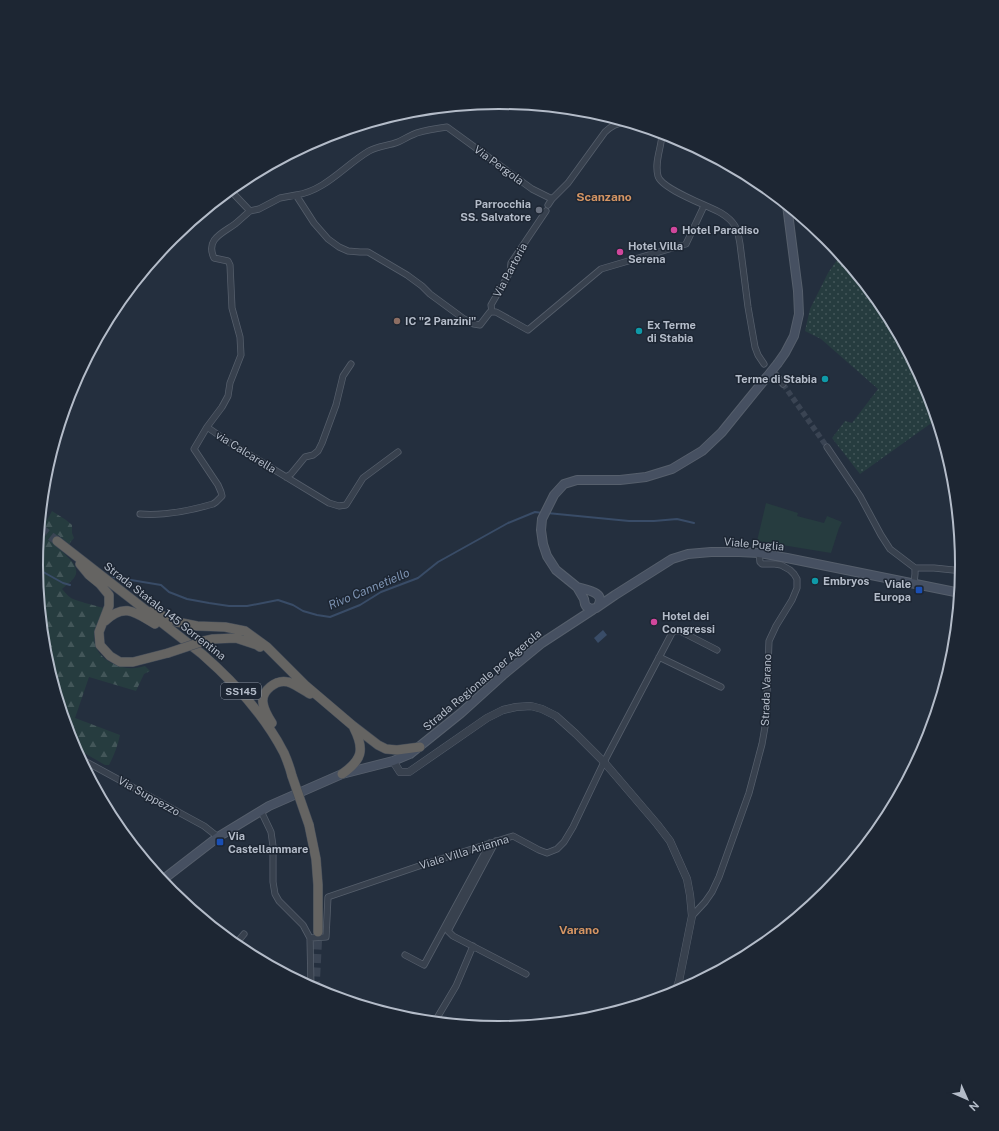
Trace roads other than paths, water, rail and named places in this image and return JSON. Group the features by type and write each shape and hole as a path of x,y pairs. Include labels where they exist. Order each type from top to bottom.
{"highway":[{"name":"Strada Statale 145 Sorrentina","path":"57,541 202,654 241,691 266,724 284,753 309,825 316,859 318,885 318,932"},
{"path":"71,552 89,575 100,584 109,595 109,606 99,632 100,646 110,656 120,662 133,662 213,639 236,638 257,644 293,672"},
{"path":"138,605 177,622 197,626 225,627 245,631 267,647 305,685 352,725 378,744 386,749 397,750 420,747"},
{"path":"102,623 112,614 122,611 134,612 185,641"},
{"path":"284,753 280,736 268,717 262,702 266,690 276,682 288,682 326,702"},
{"path":"342,774 351,768 358,760 361,748 359,739 352,725"}],"main road":[{"path":"591,605 577,587 556,570 547,556 541,530 542,519 549,503 564,484 578,480 620,480 646,477 672,469 702,451 722,432 778,363 794,336 799,314 798,292 788,212"},
{"name":"Viale Puglia","path":"595,593 615,594 672,559 688,554 712,552 759,553 955,592"},
{"path":"577,587 595,593 600,599 601,601 591,605"},
{"name":"Viale Puglia","path":"940,589 955,589"},
{"path":"591,605 587,594 595,593"},
{"path":"591,605 615,594"},
{"name":"Strada Regionale per Agerola","path":"393,761 410,754 420,747 542,643 580,618 591,605"},
{"path":"166,877 218,837 269,806 342,774 393,761"}],"street":[{"path":"548,205 568,183 605,132 616,125"},
{"name":"Via Pergola","path":"296,195 307,193 323,185 375,148 398,142 412,134 447,127 532,189 552,199"},
{"path":"662,139 658,156 658,178 664,185 722,214 735,226 742,257 748,307 755,347 764,364"},
{"path":"234,194 250,211"},
{"path":"140,514 181,512 213,504 222,496 218,485 194,449 228,396 230,383 241,355 240,337 232,308 230,266 228,261 214,258 211,252 212,243 216,237 236,224 250,211 259,209 280,198 296,195 314,223 328,239 340,247 348,251 368,252 407,275 446,306 474,324 480,325 490,314 496,312 528,330 601,270 686,244 704,206"},
{"name":"Via Partoria","path":"490,314 492,305 510,272 511,263 546,211"},
{"name":"via Calcarella","path":"286,477 291,474 305,457 318,451 336,405 343,376 351,364"},
{"path":"776,375 783,384"},
{"name":"via Calcarella","path":"207,427 227,441 329,503 339,506 346,505 363,478 371,470 398,452"},
{"path":"827,447 860,496 890,549 915,568 956,570"},
{"name":"Strada Varano","path":"692,916 705,902 717,882 749,793 762,744 766,721 769,641 797,588 798,579 794,574 781,565 762,564 760,562 759,553"},
{"path":"914,584 915,568"},
{"name":"Viale Villa Arianna","path":"310,938 326,937 328,897 422,864 513,836 547,853 557,849 564,842 573,827 604,762 673,631 680,631 718,650"},
{"path":"659,656 721,688"},
{"path":"393,761 400,772 409,772 487,718 503,710 531,706 542,709 556,716 604,762 670,841 687,879 692,916 678,985"},
{"name":"Via Suppezzo","path":"88,763 204,826 218,837"},
{"path":"261,811 271,832 273,851 273,882 275,894 303,925 310,938 311,981"},
{"path":"493,842 448,931 453,936 526,974"},
{"path":"405,956 424,965 493,842"},
{"path":"239,940 244,934"},
{"path":"437,1018 456,986 473,946"}],"water":[{"path":"603,630 607,635 598,643 594,638"}],"waterway":[{"name":"Rivo Cannetiello","path":"113,577 161,585 169,592 187,599 229,606 247,606 278,600 293,605 303,611 330,617 360,605 381,592 418,578 438,562 508,523 535,512 543,513"},
{"name":"Rivo Cannetiello","path":"547,513 629,521 677,519 694,523"},
{"name":"Rivo Cannetiello","path":"43,572 63,583 70,585"}],"tunnel":[{"path":"783,384 827,447"},
{"path":"44,531 57,541"},
{"path":"315,983 318,932"}],"place":[{"name":"Parrocchia SS. Salvatore","path":"539,210"},
{"name":"Hotel Paradiso","path":"674,230"},
{"name":"Hotel Villa Serena","path":"620,252"},
{"name":"IC \"2 Panzini\"","path":"397,321"},
{"name":"Ex Terme di Stabia","path":"639,331"},
{"name":"Terme di Stabia","path":"825,379"},
{"name":"Embryos","path":"815,581"},
{"name":"Viale Europa","path":"919,590"},
{"name":"Hotel dei Congressi","path":"654,622"},
{"name":"Via Castellammare","path":"220,842"}],"district":[{"name":"Scanzano","path":"604,197"},
{"name":"Varano","path":"579,930"}]}
